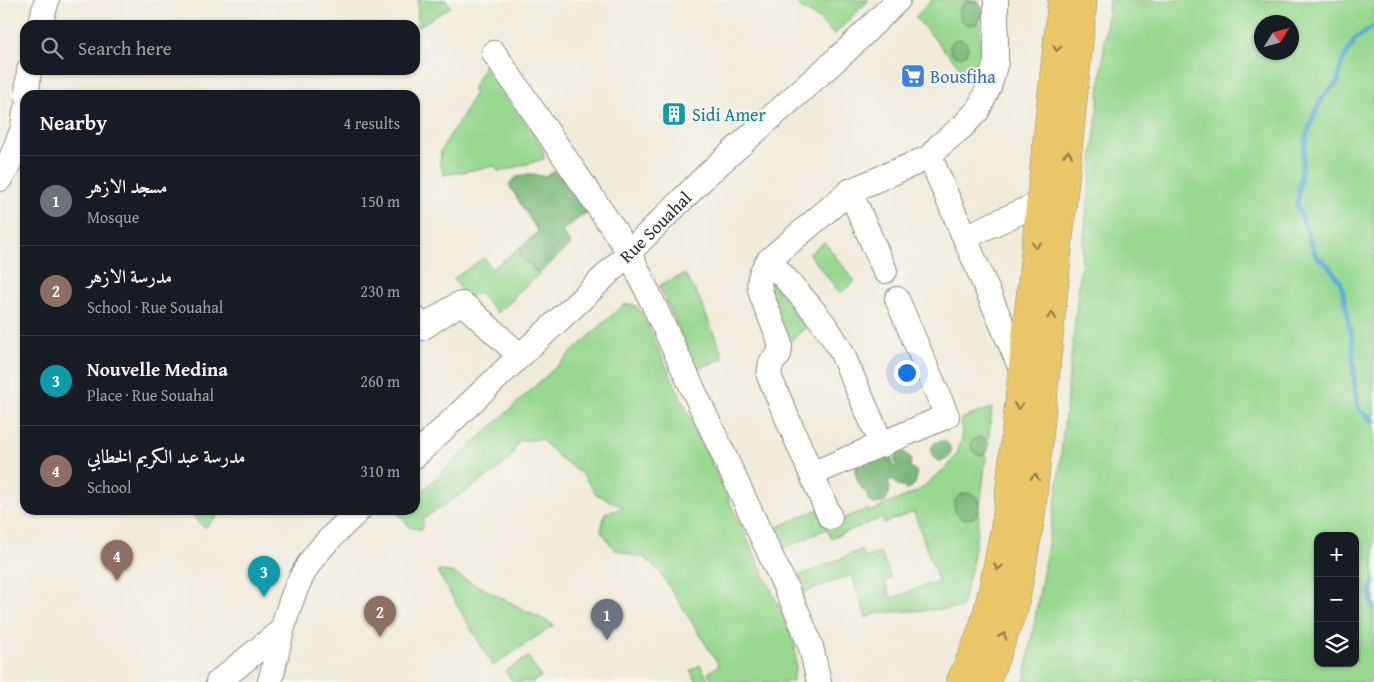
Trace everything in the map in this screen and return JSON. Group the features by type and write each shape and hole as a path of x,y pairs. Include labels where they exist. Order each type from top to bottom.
{"main road":[{"path":"960,682 986,618 998,567 1007,514 1062,0"},
{"path":"986,682 1014,607 1031,516 1083,0"}],"street":[{"path":"41,20 46,0"},
{"name":"Rue Souahal","path":"420,451 589,292 712,172 848,49 898,0"},
{"path":"830,517 769,376 772,363 779,355 780,346 759,289 762,269 769,260 850,190 930,157 939,146 962,128 978,110 989,87 996,62 996,0"},
{"path":"494,53 629,252 798,614 811,647 819,682"},
{"path":"27,90 29,75"},
{"path":"0,179 8,166 20,136"},
{"path":"930,157 1022,371"},
{"path":"850,190 885,271"},
{"path":"965,237 1040,203"},
{"path":"769,260 834,337 882,445"},
{"path":"812,474 948,416 897,299"},
{"path":"420,325 422,328 452,307 462,304 468,307 520,356"},
{"path":"270,682 282,630 303,574 319,550 354,515"},
{"path":"218,682 282,630"}],"green space":[{"path":"418,0 446,0 451,7 420,25 420,20 417,20"},
{"path":"801,0 869,0 834,35 819,19 798,6"},
{"path":"932,0 979,0 980,58 972,81 915,17"},
{"path":"1109,0 1374,0 1374,682 1024,682 1057,492"},
{"path":"971,1 979,5 983,13 979,21 971,25 963,21 959,13 963,5"},
{"path":"955,39 963,39 968,44 966,55 955,57 950,52 950,44"},
{"path":"489,58 544,152 544,159 499,172 495,166 444,175 440,164 441,151 475,92 472,90"},
{"path":"553,172 569,176 592,208 562,231 571,244 540,273 535,271 520,256 521,246 538,232 509,185 513,180 523,175 534,174 543,176"},
{"path":"824,242 855,281 840,293 809,254"},
{"path":"521,246 520,256 535,271 540,273 497,313 478,292 469,299 462,292 454,278 484,258 492,269"},
{"path":"770,272 806,320 804,329 788,343 768,294"},
{"path":"685,274 699,298 724,358 697,369 659,286"},
{"path":"630,304 636,306 641,312 781,611 795,646 796,667 792,682 714,682 708,673 719,665 659,571 645,558 614,549 601,531 605,513 624,508 596,494 583,475 558,456 541,439 519,441 509,460 496,471 423,519 422,530 410,527 400,515 420,515 420,492 623,305"},
{"path":"992,408 975,548 961,608 878,613 866,618 852,575 797,595 789,580 861,550 864,558 880,552 891,578 885,581 891,598 938,581 914,512 884,523 882,518 831,538 827,529 780,550 771,530 818,509 839,520 868,509 869,512 918,491 948,466 957,454 962,439 961,419"},
{"path":"976,437 984,437 989,442 987,453 976,455 971,450 971,442"},
{"path":"941,441 948,444 951,451 948,458 941,461 934,458 931,451 934,444"},
{"path":"901,451 911,458 910,467 916,471 915,483 912,487 906,489 896,484 895,480 888,480 890,489 886,500 884,503 874,504 868,500 867,494 860,486 855,468 888,453 895,467 897,465 894,460"},
{"path":"967,493 976,497 980,506 976,515 967,519 958,515 954,506 958,497"},
{"path":"192,515 218,515 204,528"},
{"path":"437,571 451,572 554,625 493,666"},
{"path":"528,657 541,677 533,682 513,682 506,671"},
{"path":"700,665 710,682 697,682 690,671"}],"waterway":[{"path":"1374,26 1355,39 1341,64 1338,82 1321,99 1306,136 1297,205 1316,256 1329,266 1341,283 1352,337 1355,388 1359,410 1374,421"},
{"path":"1374,583 1370,595 1374,607"}],"place":[{"name":"Bousfiha","path":"913,76"},
{"name":"Sidi Amer","path":"674,114"},
{"name":"مدرسة عبد الكريم الخطابي","path":"117,581"},
{"name":"Nouvelle Medina","path":"264,597"},
{"name":"مدرسة الازهر","path":"380,637"},
{"name":"مسجد الازهر","path":"607,640"}]}
